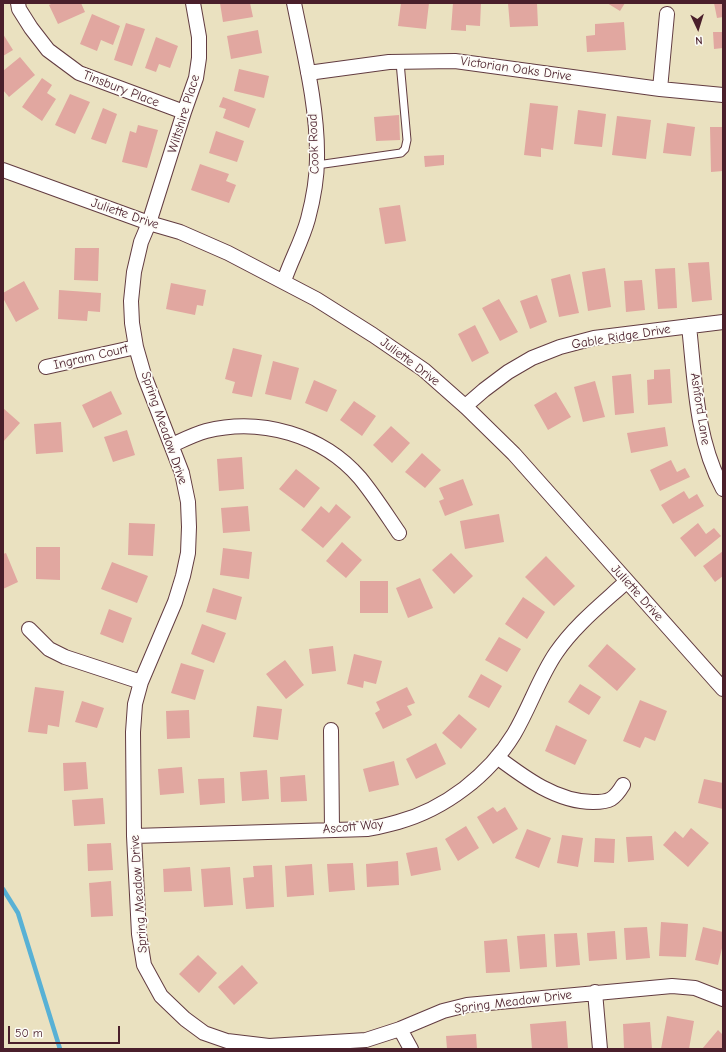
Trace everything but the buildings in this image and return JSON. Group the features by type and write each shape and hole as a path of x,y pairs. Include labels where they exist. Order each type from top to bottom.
{"street":[{"name":"Tinsbury Place","path":"18,3 19,9 31,28 48,50 79,74 184,112"},
{"name":"Wiltshire Place","path":"149,223 196,78 199,58 199,37 193,3"},
{"name":"Cook Road","path":"284,281 308,220 315,189 317,165 316,134 308,73 294,3"},
{"path":"660,89 667,14"},
{"name":"Victorian Oaks Drive","path":"308,73 389,62 455,61 660,89 723,95"},
{"name":"Juliette Drive","path":"3,170 149,223 180,232 221,250 284,281 316,299 424,370 467,408 514,454 723,689"},
{"name":"Spring Meadow Drive","path":"149,223 141,242 134,272 131,301 132,323 136,347 144,375 182,473 188,502 189,527 188,553 183,576 175,602 141,682 135,704 132,732 134,836 139,934 144,965 161,996 185,1019 204,1033 226,1041 269,1046 366,1040 400,1029 443,1010 467,1005 672,986 695,988 723,998"},
{"name":"Gable Ridge Drive","path":"467,408 470,403 484,390 508,372 532,358 560,347 594,338 723,322"},
{"name":"Ashford Lane","path":"689,326 700,423 708,453 723,489"},
{"name":"Ingram Court","path":"46,367 136,347"},
{"path":"172,445 205,431 232,426 257,426 284,431 306,439 327,450 345,463 359,478 399,533"},
{"name":"Ascott Way","path":"134,836 368,829 398,822 422,813 452,798 470,784 497,758 514,734 545,671 570,635 588,616 627,581"},
{"path":"29,629 49,649 65,657 141,682"},
{"path":"331,730 332,830"},
{"path":"497,758 523,777 545,789 562,796 587,802 605,802 612,799 623,786"},
{"path":"595,992 600,1049"},
{"path":"400,1029 411,1049"}],"lane":[{"path":"317,165 401,153 405,149 406,140 400,62"}],"waterway":[{"path":"3,889 18,913 60,1049"}]}
